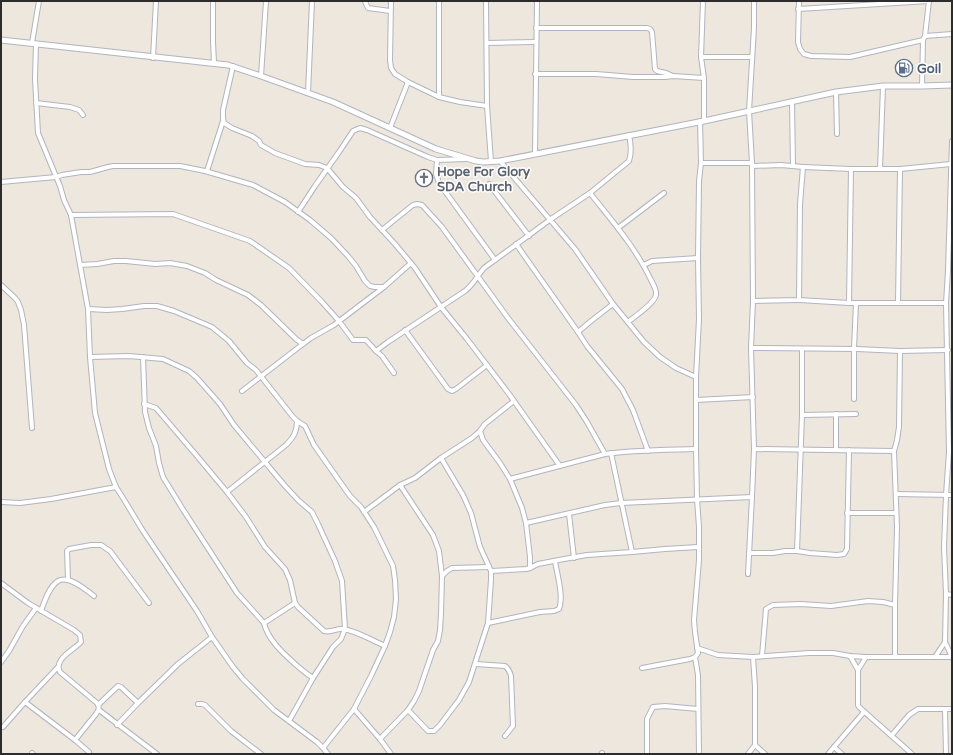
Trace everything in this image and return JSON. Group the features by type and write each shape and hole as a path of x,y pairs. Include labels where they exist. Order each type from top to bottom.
{"street":[{"path":"39,1 34,43 38,132 64,200 72,215 88,309 90,357 95,413 109,469 116,487 143,531 198,611 212,637 242,679 274,710 323,748 328,754"},
{"path":"153,58 156,1"},
{"path":"213,1 214,63"},
{"path":"261,76 266,1"},
{"path":"308,93 312,1"},
{"path":"365,1 368,8 390,11"},
{"path":"390,1 390,60 391,68 395,74 408,82 439,96 460,102 487,106"},
{"path":"439,96 440,1"},
{"path":"486,1 487,106 491,161"},
{"path":"534,154 537,1"},
{"path":"699,754 698,675 695,657 698,653 694,620 698,576 699,527 696,449 696,377 699,319 698,258 704,78 701,57 703,1"},
{"path":"748,574 754,449 751,348 753,301 752,164 749,111 754,28 754,1"},
{"path":"798,1 798,42 800,49 804,54 811,56 850,57 924,38 952,34"},
{"path":"798,9 929,1 924,38 922,86"},
{"path":"536,28 650,29 652,32 655,68 657,71 673,76"},
{"path":"1,40 233,66 332,102 436,149 476,161 500,161 702,121 836,92 883,86 952,85"},
{"path":"487,43 536,42"},
{"path":"701,57 752,57"},
{"path":"207,171 223,121 223,110 233,66"},
{"path":"536,74 596,74 633,77 673,76 704,78"},
{"path":"390,128 408,82"},
{"path":"880,169 883,86"},
{"path":"836,92 837,134"},
{"path":"792,102 793,166"},
{"path":"36,103 70,107 79,110 83,115"},
{"path":"223,121 232,128 252,136 259,141 261,145 275,153 305,164 327,168 343,187 356,198 370,217 415,268 441,307 514,401 560,466"},
{"path":"298,212 353,131 360,128 437,160 469,159"},
{"path":"376,351 470,287 484,268 551,219 590,193 629,160 632,150 629,135"},
{"path":"697,648 718,655 753,657 833,653 866,657 952,657 945,642 946,594 944,547 946,495 950,452 946,303 950,271 952,141"},
{"path":"437,160 436,174 438,183 495,260"},
{"path":"500,161 575,249 614,304 644,342 660,357 676,368 696,377"},
{"path":"701,163 851,169 900,169 951,164"},
{"path":"1,182 56,177 94,171 108,166 180,166 207,171 253,185 285,202 310,220 331,238 356,266 365,281 370,286 384,287"},
{"path":"799,300 800,204 803,167"},
{"path":"849,303 851,169"},
{"path":"898,303 900,169"},
{"path":"489,184 528,236"},
{"path":"590,193 618,228 644,265 655,289 656,295 649,305 628,322"},
{"path":"618,228 664,193"},
{"path":"382,230 413,205 422,204 442,227 508,318 576,405 605,454"},
{"path":"72,215 173,214 250,241 289,268 339,321 353,340 366,340 382,356 394,373"},
{"path":"516,244 587,346 622,389 633,410 648,451"},
{"path":"644,265 652,261 698,258"},
{"path":"80,265 114,261 154,264 170,263 187,266 205,272 216,280 248,295 303,344"},
{"path":"242,391 303,344 339,321 384,287 411,263"},
{"path":"1,285 16,298 21,310 24,325 32,428"},
{"path":"753,301 799,300 849,303 946,303"},
{"path":"854,398 856,303"},
{"path":"578,332 614,304"},
{"path":"88,309 107,310 144,306 161,307 212,327 229,341 261,376 297,421 305,426 314,445 374,527 393,566 396,599 394,617 385,646 354,709 323,748"},
{"path":"947,319 952,321"},
{"path":"405,330 448,389 452,391 487,366"},
{"path":"751,348 900,351 948,350"},
{"path":"797,551 802,415 802,349"},
{"path":"895,657 896,494 894,451 899,427 900,351"},
{"path":"90,357 129,356 162,359 189,371 208,389 234,425 292,495 312,512 342,581 345,629 341,639 333,647 313,678 289,721"},
{"path":"143,357 144,412 156,446 164,477 182,508 235,590 264,623 269,637 291,660 313,678"},
{"path":"696,400 753,397"},
{"path":"364,512 400,485 415,478 441,458 472,438 486,424 514,401"},
{"path":"144,404 156,408 227,492 265,546 286,569 295,603 324,631 333,631 340,628 350,630 385,646"},
{"path":"836,414 836,450"},
{"path":"802,415 856,414"},
{"path":"227,492 281,450 291,440 296,433 297,421"},
{"path":"480,431 483,440 510,479 522,508 526,523 530,568"},
{"path":"510,479 605,454 696,449"},
{"path":"754,449 894,451"},
{"path":"749,554 773,553 785,550 837,555 844,554 847,549 849,450"},
{"path":"611,454 632,552"},
{"path":"408,710 428,731 434,731 440,725 464,693 476,664 488,624 490,569 480,546 471,513 463,495 441,458"},
{"path":"380,738 408,710 419,692 433,650 438,641 442,614 442,576 439,551 433,535 400,485"},
{"path":"1,502 20,503 51,499 116,487"},
{"path":"896,494 952,495"},
{"path":"526,523 605,505 621,503 752,497"},
{"path":"568,514 574,558"},
{"path":"847,514 896,514"},
{"path":"68,579 67,551 69,549 91,545 101,545 110,551 149,603"},
{"path":"442,576 452,568 526,569 538,564 587,555 665,548 698,547"},
{"path":"488,624 559,609 560,592 555,561"},
{"path":"42,611 45,599 52,586 60,580 72,580 94,596"},
{"path":"1,583 36,608 79,633 81,637 81,642 66,654 60,661 58,667 3,727"},
{"path":"946,594 952,594"},
{"path":"762,656 766,609 773,605 801,604 831,606 868,600 895,605"},
{"path":"264,623 295,603"},
{"path":"1,662 26,621 36,608"},
{"path":"117,725 172,670 212,637"},
{"path":"935,657 945,642"},
{"path":"850,656 858,670 858,704 861,709 912,754"},
{"path":"642,668 695,657"},
{"path":"748,754 755,745 755,687 753,657"},
{"path":"858,670 866,657"},
{"path":"476,664 505,666 510,672 513,726 505,736"},
{"path":"58,667 60,672 98,705 99,710 157,754"},
{"path":"98,705 118,686 138,703"},
{"path":"25,702 89,752"},
{"path":"198,704 206,705 230,731 261,754"},
{"path":"647,754 647,719 653,707 665,706 698,709"},
{"path":"354,709 392,754"},
{"path":"892,735 908,715 915,711 921,709 952,709"},
{"path":"945,709 946,754"},
{"path":"75,740 99,710"},
{"path":"828,754 864,712"},
{"path":"755,745 765,754"},
{"path":"834,747 842,754"}],"place":[{"name":"Goil","path":"904,68"},
{"name":"Hope For Glory SDA Church","path":"424,178"}]}
